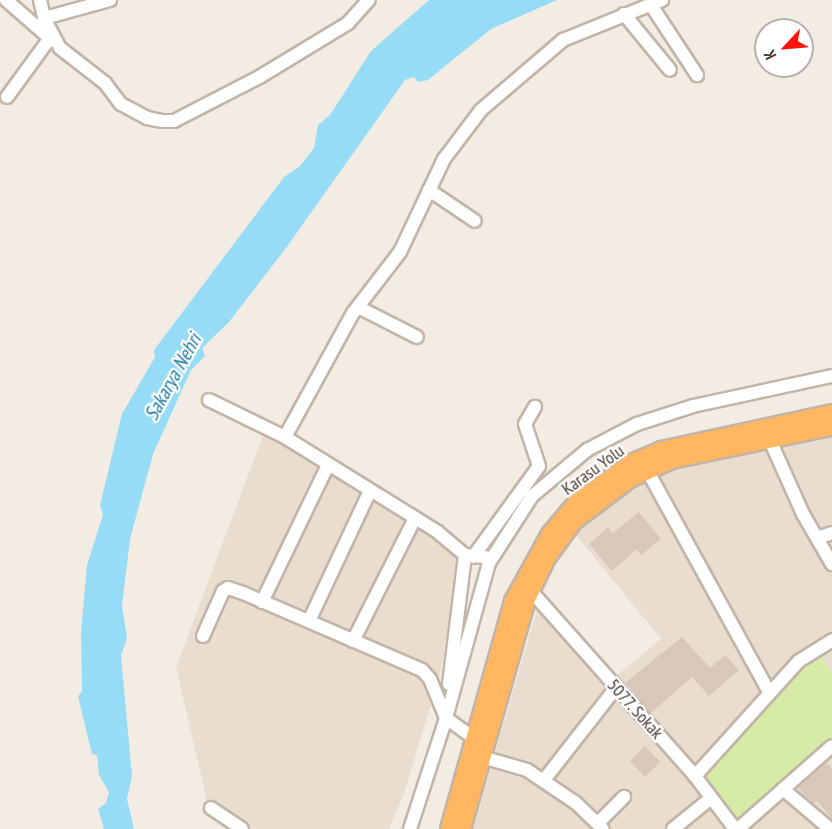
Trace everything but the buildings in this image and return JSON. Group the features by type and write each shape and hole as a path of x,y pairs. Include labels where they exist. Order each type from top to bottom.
{"highway":[{"name":"Karasu Yolu","path":"449,829 474,738 522,582 549,534 577,502 632,463 661,450 832,413"},
{"name":"Karasu Yolu","path":"462,829 531,591 547,558 574,521 610,491 646,470 695,453 832,427"}],"street":[{"path":"6,0 60,48 105,83 128,110 147,118 174,121 261,76 348,23 369,0"},
{"path":"40,0 44,18 60,48"},
{"path":"44,18 110,0"},
{"path":"285,437 358,307 400,252 444,159 491,100 549,49 624,14 657,2 697,75"},
{"path":"624,14 670,70"},
{"path":"7,97 50,39"},
{"path":"429,190 475,221"},
{"path":"358,307 417,337"},
{"path":"410,829 446,718 491,558 532,496 568,464 613,435 685,408 832,376"},
{"path":"209,400 285,437 414,518 469,556 491,558"},
{"path":"449,704 448,669 469,556 539,466 525,424 535,407"},
{"path":"769,438 832,564"},
{"path":"262,602 328,465"},
{"path":"646,470 769,692"},
{"path":"309,621 370,491"},
{"path":"353,641 414,518"},
{"path":"817,538 832,533"},
{"path":"203,636 226,588 309,621 425,673 446,718 474,738"},
{"name":"5077. Sokak","path":"531,591 695,776 736,829 832,746"},
{"path":"695,776 799,661 832,640"},
{"path":"544,780 616,688"},
{"path":"482,757 527,770 544,780 600,826 624,797"},
{"path":"783,789 830,829"},
{"path":"673,829 711,798"},
{"path":"211,808 242,829"}],"shaded area":[{"path":"263,435 463,541 440,674 405,791 389,829 252,829 207,800 176,668"},
{"path":"832,438 832,829 473,829 542,592 616,676 661,639 576,535 603,508 666,471"}],"green space":[{"path":"821,658 832,672 832,739 740,821 733,820 704,783 704,774 805,666"}],"water":[{"name":"Sakarya Nehri","path":"429,0 557,0 491,29 428,80 418,82 414,77 405,80 286,248 229,322 202,348 205,356 191,370 153,454 130,539 122,606 127,638 121,656 132,776 127,799 134,829 104,829 98,809 106,803 109,792 99,775 97,755 92,754 78,696 82,692 81,632 87,565 103,515 100,505 122,414 155,357 154,350 284,177 300,166 314,148 318,125 330,115 371,51"}]}
